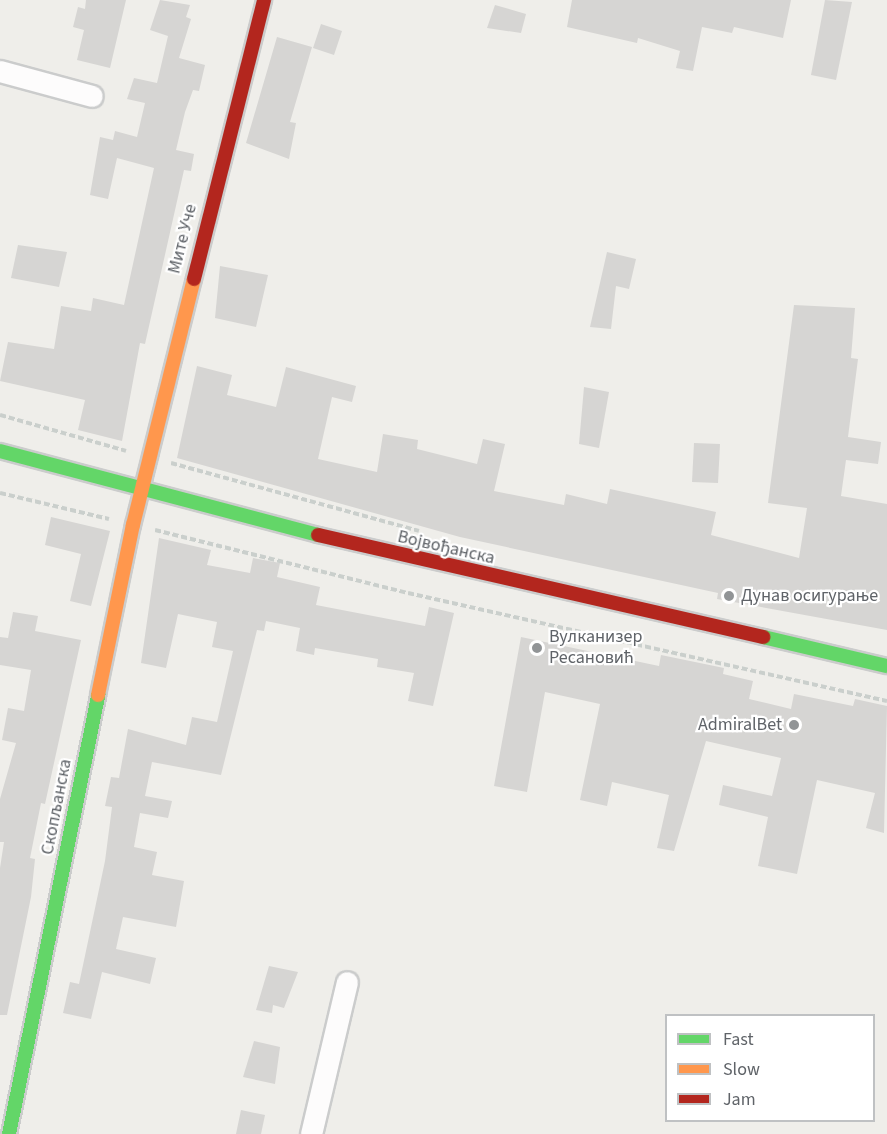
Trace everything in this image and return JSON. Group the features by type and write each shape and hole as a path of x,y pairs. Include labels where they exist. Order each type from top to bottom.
{"street":[{"name":"Мите Уче","path":"141,488 264,0"},
{"path":"0,71 92,96"},
{"name":"Војвођанска","path":"0,451 446,567 887,666"},
{"name":"Скопљанска","path":"9,1134 141,488"},
{"path":"311,1134 347,982"}],"path":[{"path":"0,415 428,533"},
{"path":"0,493 397,591 887,701"}],"building":[{"path":"86,0 126,0 110,68 77,60 84,30 73,27 78,7 85,9"},
{"path":"160,0 190,5 186,17 191,19 179,58 205,65 199,91 193,90 185,112 176,150 194,154 191,171 184,170 145,344 140,343 122,441 78,430 85,400 0,381 8,342 54,349 61,306 91,311 93,298 124,305 154,168 117,158 108,199 90,195 100,137 113,140 115,131 137,137 145,103 127,99 134,78 157,83 168,36 150,30"},
{"path":"572,0 791,0 783,38 734,27 732,33 702,27 693,71 676,68 680,51 638,38 637,43 567,27"},
{"path":"825,0 852,2 836,80 811,75"},
{"path":"495,5 526,14 521,33 487,28"},
{"path":"321,24 342,31 334,55 313,48"},
{"path":"277,37 312,47 290,122 296,123 289,159 246,143"},
{"path":"18,245 67,252 59,287 11,278"},
{"path":"607,252 636,259 629,289 616,286 611,329 590,327"},
{"path":"220,266 268,275 256,327 215,318"},
{"path":"794,305 855,308 851,358 858,359 848,437 881,442 878,464 846,460 841,496 887,504 887,630 717,599 718,593 460,537 177,458 197,366 232,375 227,395 276,407 286,367 356,386 352,402 332,397 318,459 377,472 383,434 418,440 417,449 477,464 483,439 505,444 494,491 564,505 566,494 607,504 610,489 716,512 711,535 799,558 807,508 768,503"},
{"path":"584,387 609,392 599,448 579,444"},
{"path":"694,443 720,444 718,483 692,482"},
{"path":"51,517 110,531 91,606 70,601 81,554 45,545"},
{"path":"159,538 211,550 207,565 250,573 253,558 280,563 277,577 320,587 316,605 425,626 429,607 454,613 433,706 408,701 414,673 377,667 378,659 315,648 314,655 296,651 300,628 266,621 264,631 257,630 221,775 152,762 145,796 172,801 168,818 140,813 134,847 157,852 152,875 184,881 176,927 123,917 116,949 156,958 150,984 102,972 91,1019 63,1013 70,982 79,984 105,861 112,807 105,806 111,777 119,778 128,729 186,745 192,717 217,722 233,651 212,647 217,622 178,614 166,668 141,663"},
{"path":"13,612 38,616 35,631 81,640 45,804 41,803 30,858 35,859 31,897 7,1015 0,1015 0,868 4,842 0,842 0,799 16,743 2,740 8,708 24,711 31,670 0,665 0,637 8,638"},
{"path":"521,637 659,666 661,655 724,668 723,674 753,681 749,699 791,709 794,694 853,706 855,699 887,706 884,833 866,828 875,793 817,780 797,874 758,866 768,817 719,805 723,785 772,796 781,758 706,741 674,851 657,848 669,795 612,782 607,806 580,800 600,704 545,692 527,792 494,786"},
{"path":"269,966 298,972 284,1008 273,1005 272,1013 256,1010"},
{"path":"254,1041 280,1047 275,1084 243,1077"},
{"path":"241,1110 265,1115 261,1134 236,1134"}],"traffic: fast":[{"path":"0,451 318,535"},
{"path":"763,637 887,666"},
{"path":"9,1134 98,695"}],"traffic: slow":[{"path":"98,695 133,525 194,279"}],"traffic: jam":[{"path":"194,279 264,0"},
{"path":"318,535 763,637"}],"place":[{"name":"Дунав осигурање","path":"729,596"},
{"name":"Вулканизер Ресановић","path":"537,648"},
{"name":"AdmiralBet","path":"794,725"}]}
